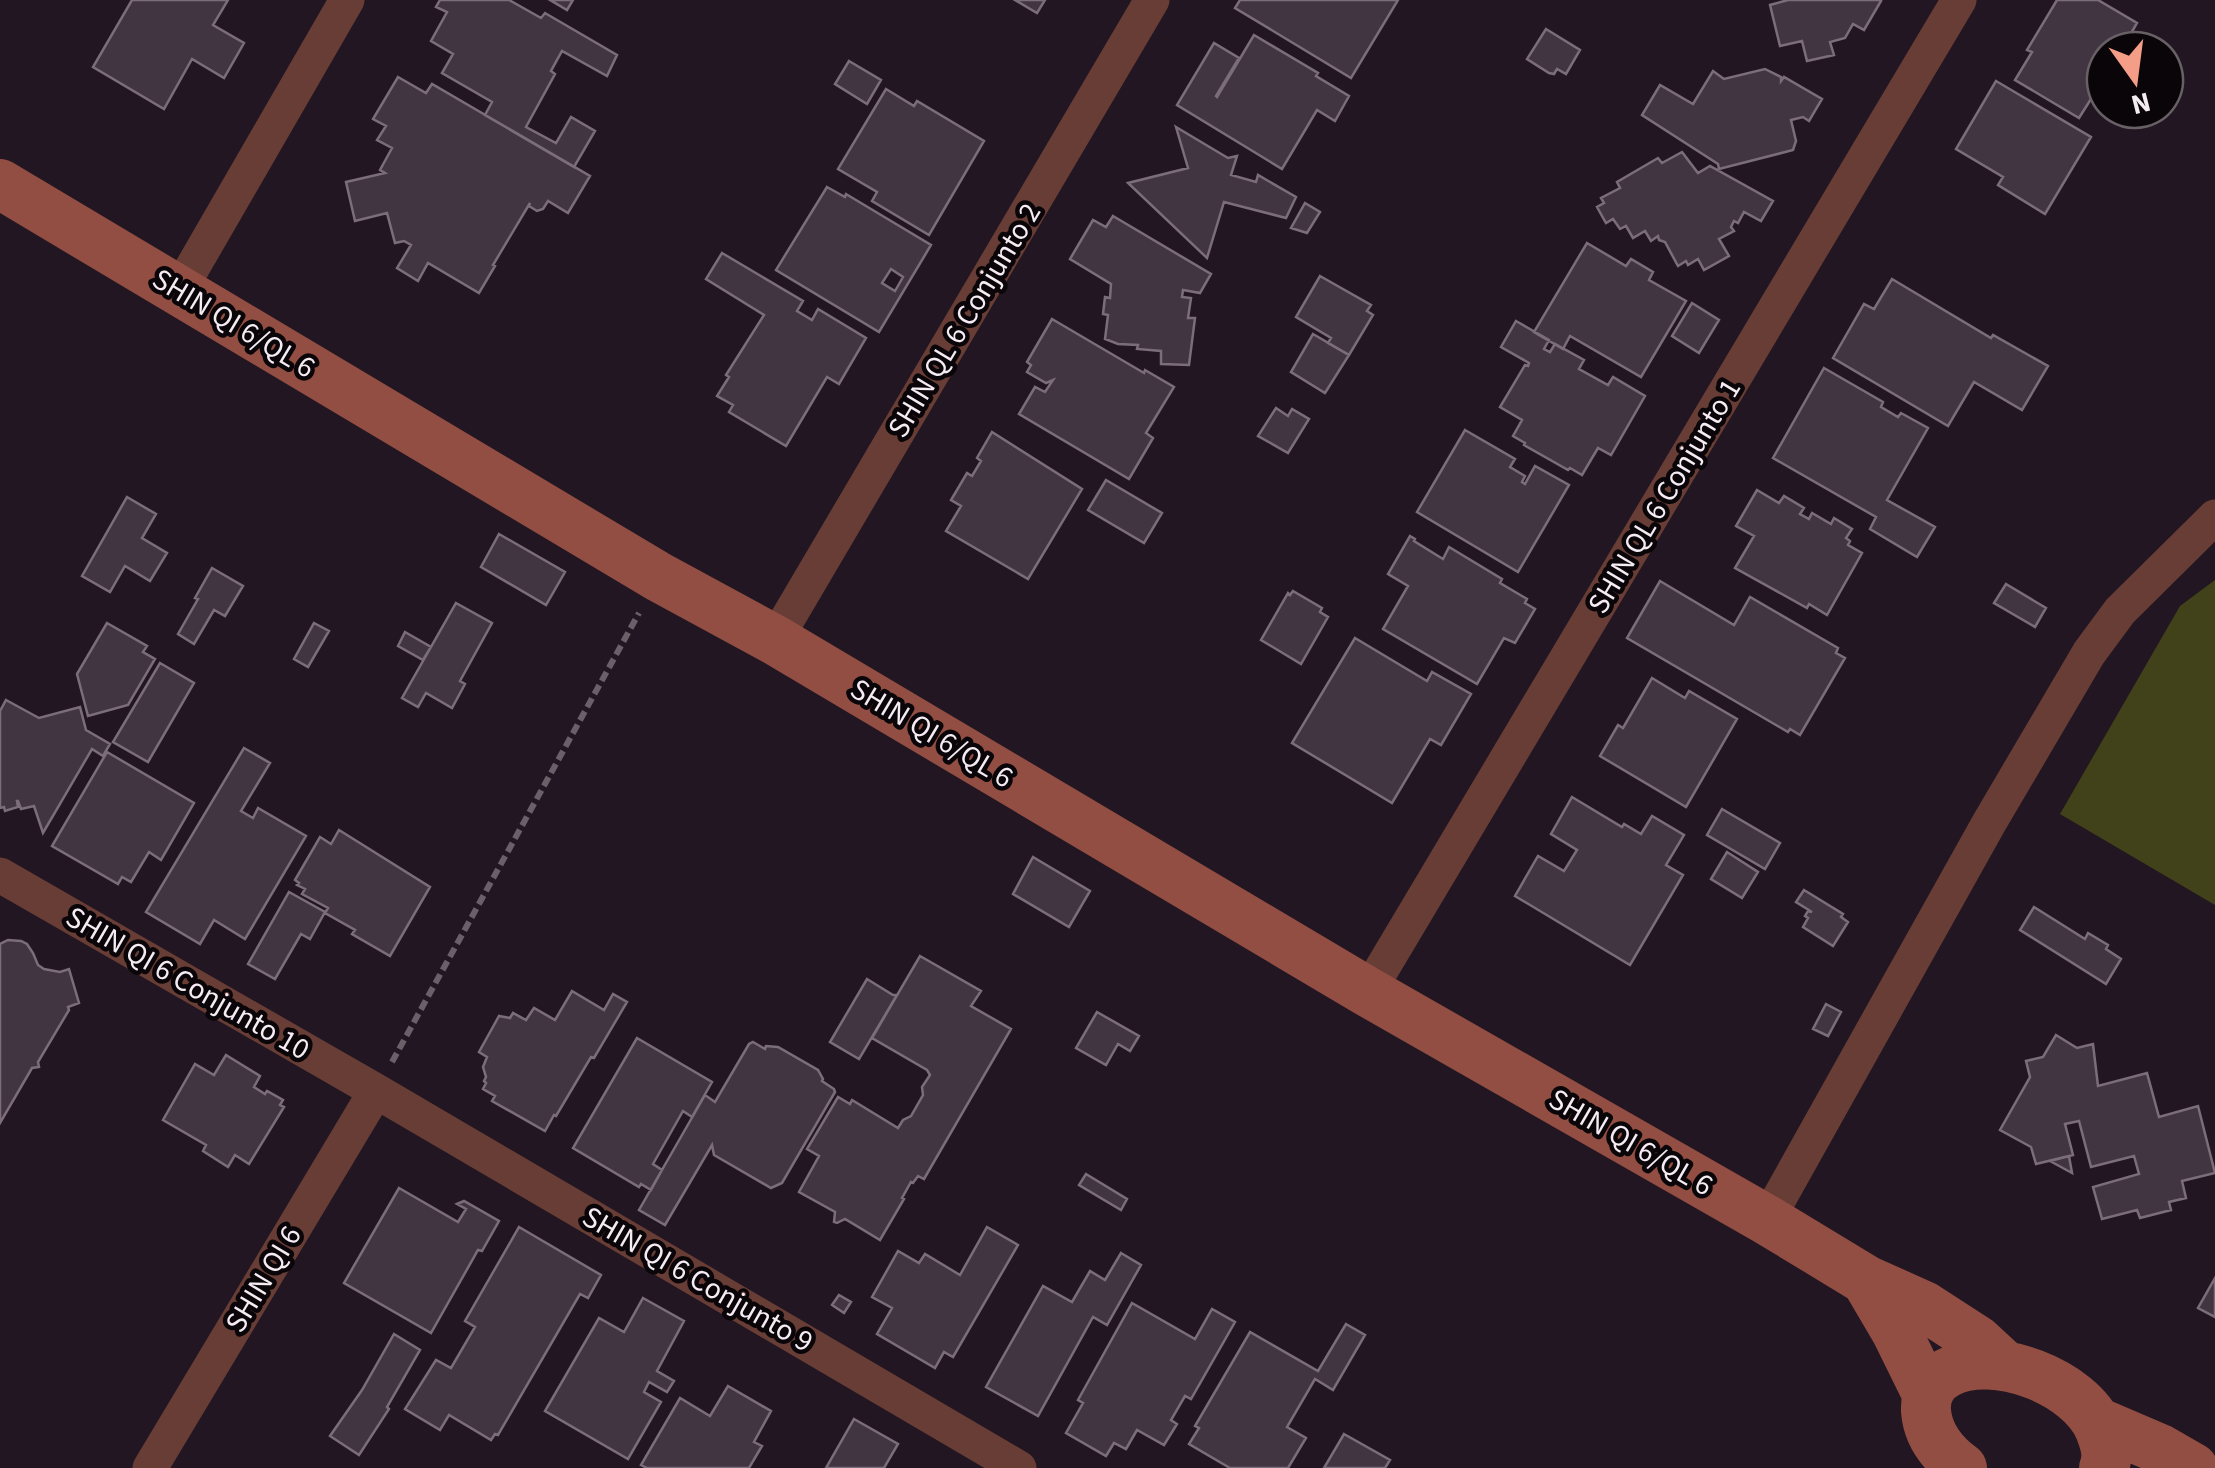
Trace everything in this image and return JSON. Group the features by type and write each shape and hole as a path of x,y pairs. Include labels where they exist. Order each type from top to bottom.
{"street":[{"path":"180,290 347,0"},
{"name":"SHIN QL 6 Conjunto 2","path":"775,640 1152,0"},
{"name":"SHIN QL 6 Conjunto 1","path":"1368,992 1959,0"},
{"name":"SHIN QI 6/QL 6","path":"0,184 659,577 775,640 1368,992 1866,1280 1938,1314 1978,1341 2004,1365"},
{"path":"1768,1220 1989,823 2089,653 2120,611 2215,517"},
{"name":"SHIN QI 6 Conjunto 10","path":"0,875 376,1091"},
{"name":"SHIN QI 6","path":"150,1468 376,1091"},
{"name":"SHIN QI 6 Conjunto 9","path":"376,1091 1019,1468"},
{"name":"SHIN QI 6/QL 6","path":"1866,1280 1896,1331 1937,1442"},
{"path":"1937,1442 1938,1378 1954,1369 1982,1363 2004,1365 2063,1389 2082,1403 2101,1445 2160,1450 2194,1468"}],"path":[{"path":"376,1091 659,577"}],"shaded area":[{"path":"2215,580 2215,905 2060,814 2180,606"}],"building":[{"path":"132,0 228,0 213,25 244,43 224,78 192,59 164,109 93,67"},
{"path":"440,0 509,0 541,18 545,13 617,55 607,76 562,51 551,71 555,74 526,127 556,143 571,117 595,131 574,167 485,115 492,102 442,73 453,54 431,41 447,12 436,7"},
{"path":"550,0 573,0 567,10"},
{"path":"1015,0 1045,0 1037,13"},
{"path":"1240,0 1398,0 1351,78 1235,8"},
{"path":"1788,0 1881,1 1864,30 1853,24 1845,38 1830,42 1834,55 1807,61 1802,41 1780,46 1770,5"},
{"path":"2057,0 2098,0 2137,23 2133,30 2085,30 2085,108 2079,118 2015,80 2032,52 2027,50"},
{"path":"1546,29 1580,50 1566,74 1557,69 1554,74 1549,73 1527,59"},
{"path":"1254,35 1349,96 1335,121 1317,110 1282,169 1177,105 1214,43 1239,58 1217,97"},
{"path":"849,61 881,80 867,104 835,84"},
{"path":"1765,69 1781,77 1781,81 1784,77 1822,99 1809,121 1803,117 1791,120 1796,141 1793,150 1719,169 1718,164 1642,115 1660,85 1693,104 1713,71 1724,79"},
{"path":"398,77 426,93 432,84 590,176 568,213 548,201 537,211 530,203 479,293 428,263 418,281 397,268 411,245 404,241 395,243 387,213 355,221 346,182 385,173 380,170 392,148 377,140 386,126 373,119"},
{"path":"1996,81 2091,137 2045,214 1998,185 2003,177 1956,149"},
{"path":"886,89 914,106 917,101 984,141 929,235 872,201 877,192 838,169"},
{"path":"1176,127 1228,158 1237,156 1231,175 1256,182 1258,175 1296,197 1286,218 1224,202 1207,258 1128,183 1188,168"},
{"path":"1682,152 1698,173 1710,166 1773,201 1761,221 1744,212 1738,223 1734,221 1734,231 1719,239 1729,256 1704,270 1698,259 1678,266 1658,236 1651,241 1645,231 1633,238 1626,226 1620,229 1613,219 1606,223 1597,207 1604,203 1601,198 1620,188 1617,182 1658,158 1662,163"},
{"path":"827,187 845,197 846,194 931,245 879,332 776,270","holes":["891,269 903,277 895,291 882,283"]},
{"path":"1305,203 1320,212 1307,233 1291,228"},
{"path":"1113,216 1211,274 1200,293 1183,290 1182,297 1191,298 1188,318 1195,318 1189,365 1161,364 1161,351 1137,349 1138,345 1105,339 1108,315 1103,314 1111,284 1070,259 1093,220 1106,227"},
{"path":"1587,243 1626,266 1631,259 1653,272 1649,280 1686,301 1641,377 1570,336 1563,349 1534,332"},
{"path":"722,253 803,301 797,311 812,320 818,309 866,338 839,384 827,377 786,446 729,412 733,405 717,396 764,315 706,279"},
{"path":"1320,276 1371,305 1367,311 1373,315 1349,355 1328,343 1331,338 1296,317"},
{"path":"1892,279 1991,338 1993,335 2048,366 2022,410 1974,382 1948,426 1833,358 1864,304 1874,309"},
{"path":"1692,303 1719,320 1699,353 1672,336"},
{"path":"1052,319 1174,387 1146,433 1153,438 1129,479 1019,414 1035,387 1045,392 1053,380 1046,383 1027,372 1031,365 1027,362"},
{"path":"1516,321 1549,340 1544,349 1550,352 1555,344 1584,360 1579,369 1608,385 1613,377 1645,396 1611,455 1598,448 1582,475 1513,436 1522,420 1500,407 1529,363 1501,347"},
{"path":"1313,334 1349,355 1325,393 1291,372"},
{"path":"1824,368 1883,402 1881,407 1898,417 1901,413 1928,428 1887,500 1935,527 1917,557 1870,529 1876,517 1773,458"},
{"path":"1276,408 1288,416 1292,409 1309,419 1288,453 1258,436"},
{"path":"1465,430 1515,459 1510,467 1525,476 1525,484 1535,466 1569,485 1518,572 1417,512"},
{"path":"992,432 1082,489 1028,579 946,531 961,506 951,500 967,473 972,476"},
{"path":"1106,480 1162,513 1144,543 1088,510"},
{"path":"1757,490 1779,503 1784,496 1804,508 1800,514 1809,519 1812,513 1831,524 1834,518 1852,529 1846,538 1850,541 1848,545 1862,553 1827,615 1735,568 1754,536 1736,526"},
{"path":"127,497 156,514 142,538 167,553 150,581 125,566 110,592 82,576"},
{"path":"499,534 565,572 546,605 481,567"},
{"path":"1410,536 1443,559 1449,547 1502,579 1500,583 1527,599 1525,603 1535,609 1515,643 1504,638 1477,684 1383,629 1408,586 1388,574"},
{"path":"212,568 243,586 225,616 214,610 194,644 178,634"},
{"path":"1660,581 1734,625 1750,597 1838,648 1836,653 1845,658 1800,735 1790,729 1788,732 1627,638"},
{"path":"2006,584 2046,608 2035,627 1994,603"},
{"path":"1293,591 1322,608 1320,612 1328,617 1301,664 1261,640 1288,593"},
{"path":"456,603 492,623 460,681 465,684 452,708 426,693 418,707 402,698"},
{"path":"107,623 147,646 143,652 155,659 128,705 88,716 77,674"},
{"path":"314,623 329,631 308,667 294,659"},
{"path":"405,632 431,647 423,660 398,646"},
{"path":"1355,638 1427,681 1432,672 1471,694 1441,745 1430,739 1392,803 1292,743"},
{"path":"160,663 194,683 148,762 113,742"},
{"path":"1652,678 1685,698 1689,691 1737,719 1686,807 1600,756 1618,725 1623,728"},
{"path":"6,700 39,718 80,707 86,730 110,744 103,756 92,749 43,833 34,806 21,809 17,801 18,807 5,811 0,808 0,711"},
{"path":"244,748 270,763 241,811 253,818 258,808 306,836 245,939 214,920 200,944 146,912"},
{"path":"107,752 194,803 161,860 149,852 131,882 122,877 118,884 52,846"},
{"path":"1572,797 1641,834 1652,816 1684,835 1666,865 1683,875 1630,965 1515,896 1538,856 1564,871 1577,850 1551,834"},
{"path":"1722,809 1780,843 1765,869 1707,835"},
{"path":"339,830 430,887 390,956 352,934 355,930 325,913 328,908 302,894 305,889 297,885 295,880 320,837 331,844"},
{"path":"1727,852 1758,872 1742,898 1711,879"},
{"path":"1033,857 1090,891 1069,927 1013,894"},
{"path":"1804,890 1843,914 1841,917 1848,922 1833,946 1803,927 1808,911 1812,912 1796,902"},
{"path":"289,892 325,912 310,939 301,934 275,979 248,964"},
{"path":"2034,907 2085,939 2088,933 2108,945 2106,949 2121,959 2106,984 2020,930"},
{"path":"8,940 27,944 44,969 69,969 79,1003 68,1007 38,1062 39,1067 32,1068 0,1123 0,944"},
{"path":"920,956 981,991 971,1006 1011,1029 924,1179 918,1176 911,1182 880,1240 845,1219 834,1222 835,1212 799,1192 819,1156 807,1149 838,1097 850,1104 852,1100 898,1128 911,1116 923,1095 922,1087 930,1075 927,1070 872,1038"},
{"path":"867,979 897,995 859,1059 830,1042"},
{"path":"572,991 604,1010 613,994 627,1002 545,1131 492,1101 495,1096 483,1089 487,1057 479,1052 499,1016 510,1018 513,1013 526,1020 534,1008 555,1020"},
{"path":"1826,1004 1841,1012 1828,1036 1813,1029"},
{"path":"1097,1012 1139,1036 1130,1051 1118,1044 1106,1065 1076,1048"},
{"path":"2056,1035 2077,1048 2093,1044 2098,1086 2147,1073 2159,1117 2198,1106 2215,1173 2182,1181 2186,1198 2169,1202 2171,1210 2140,1218 2137,1210 2102,1219 2093,1187 2139,1174 2134,1156 2091,1167 2079,1121 2065,1124 2073,1155 2036,1164 2031,1147 2000,1130 2030,1077 2026,1061 2043,1057"},
{"path":"637,1038 712,1082 692,1117 683,1111 653,1164 662,1170 651,1190 641,1184 639,1187 573,1148"},
{"path":"753,1042 765,1049 778,1047 818,1070 822,1081 835,1092 782,1183 771,1188 714,1155 712,1145 665,1225 639,1210 705,1095 715,1102"},
{"path":"226,1055 260,1076 254,1087 283,1100 280,1105 284,1107 249,1164 235,1155 228,1167 203,1151 206,1145 163,1120 195,1064 214,1075"},
{"path":"2069,1156 2072,1173 2050,1161"},
{"path":"1086,1174 1127,1199 1121,1210 1079,1185"},
{"path":"399,1188 458,1222 466,1209 457,1204 464,1201 499,1221 431,1333 344,1283"},
{"path":"519,1227 601,1275 588,1298 580,1294 498,1435 491,1440 449,1415 440,1430 405,1409 436,1360 451,1368 475,1327 465,1321"},
{"path":"987,1227 1018,1245 953,1357 944,1352 935,1368 877,1334 892,1308 872,1297 898,1251 919,1263 925,1254 960,1275"},
{"path":"1121,1253 1141,1265 1107,1325 1093,1317 1038,1416 986,1387 1043,1286 1072,1302 1090,1271 1105,1280"},
{"path":"2215,1278 2215,1317 2198,1308"},
{"path":"839,1295 851,1302 844,1313 832,1305"},
{"path":"643,1298 684,1321 657,1371 674,1381 667,1392 649,1382 644,1392 661,1402 628,1459 545,1411 599,1318 624,1332"},
{"path":"1132,1303 1195,1339 1212,1309 1235,1322 1191,1399 1185,1396 1171,1420 1177,1424 1164,1445 1137,1430 1126,1449 1114,1443 1106,1456 1066,1433 1083,1403 1078,1400"},
{"path":"1346,1324 1365,1335 1333,1390 1315,1379 1287,1427 1306,1438 1288,1468 1230,1468 1189,1444 1199,1428 1195,1426 1250,1332 1318,1371"},
{"path":"394,1334 420,1350 359,1455 330,1436"},
{"path":"728,1386 771,1411 754,1442 762,1446 749,1468 641,1465 680,1398 710,1416"},
{"path":"854,1419 898,1444 884,1468 826,1468"},
{"path":"1344,1434 1390,1460 1385,1468 1324,1468"}]}
